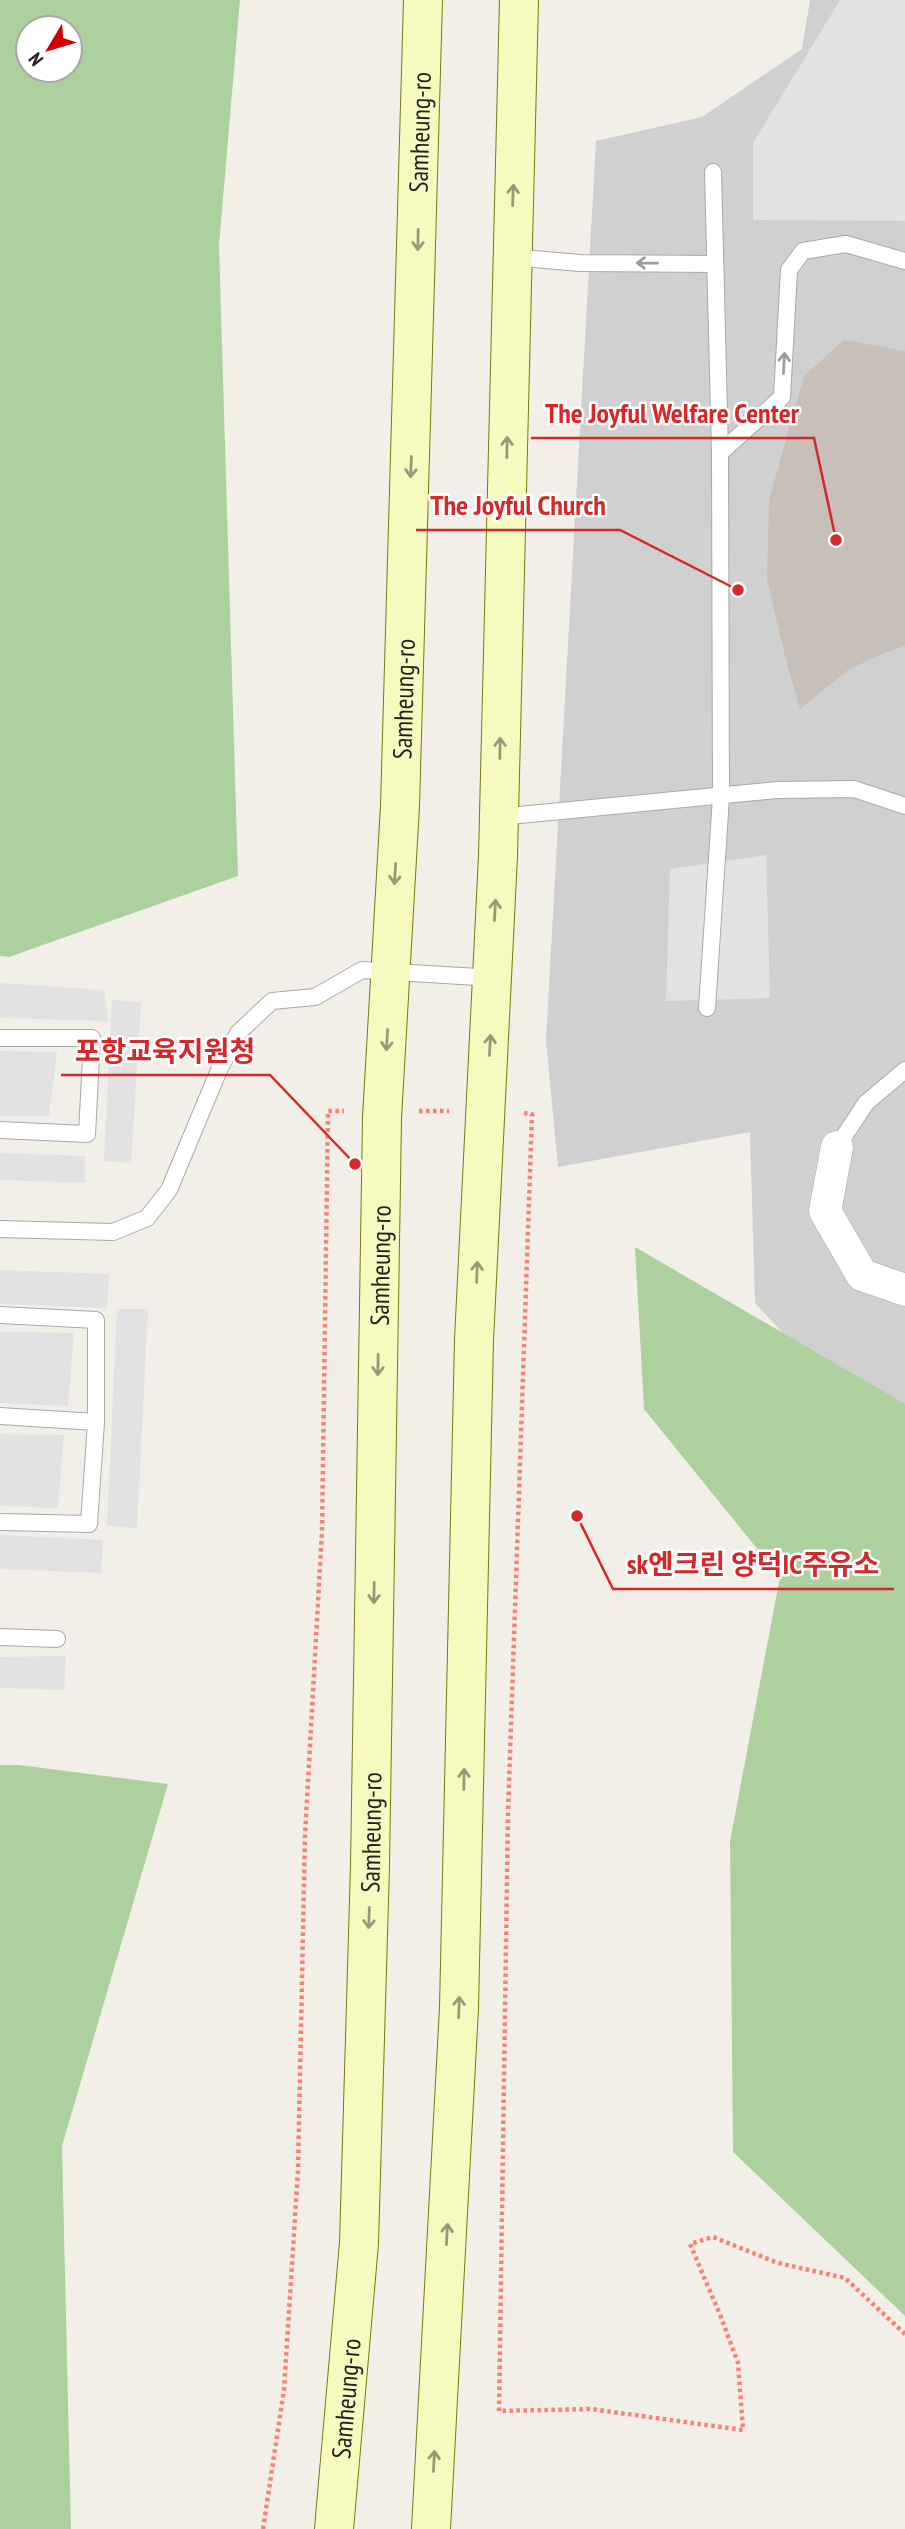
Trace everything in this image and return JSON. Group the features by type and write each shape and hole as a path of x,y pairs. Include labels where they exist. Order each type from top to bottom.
{"main road":[{"name":"Samheung-ro","path":"334,2529 359,2243 370,1867 382,1118 401,792 423,0"},
{"path":"430,2529 459,2008 474,1340 494,978 519,0"}],"street":[{"path":"837,1147 825,1211 862,1275 905,1290"}],"lane":[{"path":"707,1008 721,797 720,453 713,173"},
{"path":"720,453 782,397 789,270 803,251 846,244 905,261"},
{"path":"511,257 580,262 715,264"},
{"path":"499,817 777,790 854,789 905,806"},
{"path":"0,1229 113,1232 147,1217 169,1190 219,1070 238,1033 272,1001 315,997 362,970 494,978"},
{"path":"0,1038 92,1038 87,1134 0,1130"},
{"path":"837,1147 866,1103 905,1070"},
{"path":"0,1315 96,1320 96,1422 89,1524 0,1522"},
{"path":"0,1416 96,1422"},
{"path":"0,1637 57,1639"}],"shaded area":[{"path":"810,0 905,0 905,1451 892,1451 755,1303 750,1132 558,1167 546,1040 596,141 702,117 802,49"},
{"path":"840,0 905,0 905,221 753,220 753,143"},
{"path":"766,855 770,998 666,1001 670,869"},
{"path":"0,983 104,990 108,1021 0,1018"},
{"path":"112,1000 141,1002 131,1163 104,1161"},
{"path":"0,1051 57,1052 49,1116 0,1116"},
{"path":"0,1153 85,1156 85,1183 0,1180"},
{"path":"0,1270 109,1274 107,1308 0,1304"},
{"path":"117,1309 148,1309 137,1529 107,1525"},
{"path":"0,1332 74,1333 68,1406 0,1403"},
{"path":"0,1434 64,1435 58,1508 0,1506"},
{"path":"0,1535 103,1540 101,1573 0,1569"},
{"path":"66,1656 64,1690 0,1688 0,1657"}],"green space":[{"path":"0,0 240,0 219,245 238,876 9,957 0,956"},
{"path":"635,1247 905,1404 905,2316 733,2152 730,1841 780,1577 644,1409"},
{"path":"0,1765 19,1765 168,1784 62,2146 71,2529 0,2529"}],"building":[{"path":"844,340 905,351 905,646 848,670 800,709 767,579 769,500 804,376"}],"place":[{"name":"The Joyful Welfare Center","path":"836,540"},
{"name":"The Joyful Church","path":"738,590"},
{"name":"포항교육지원청","path":"355,1164"},
{"name":"sk엔크린 양덕IC주유소","path":"577,1516"}]}
